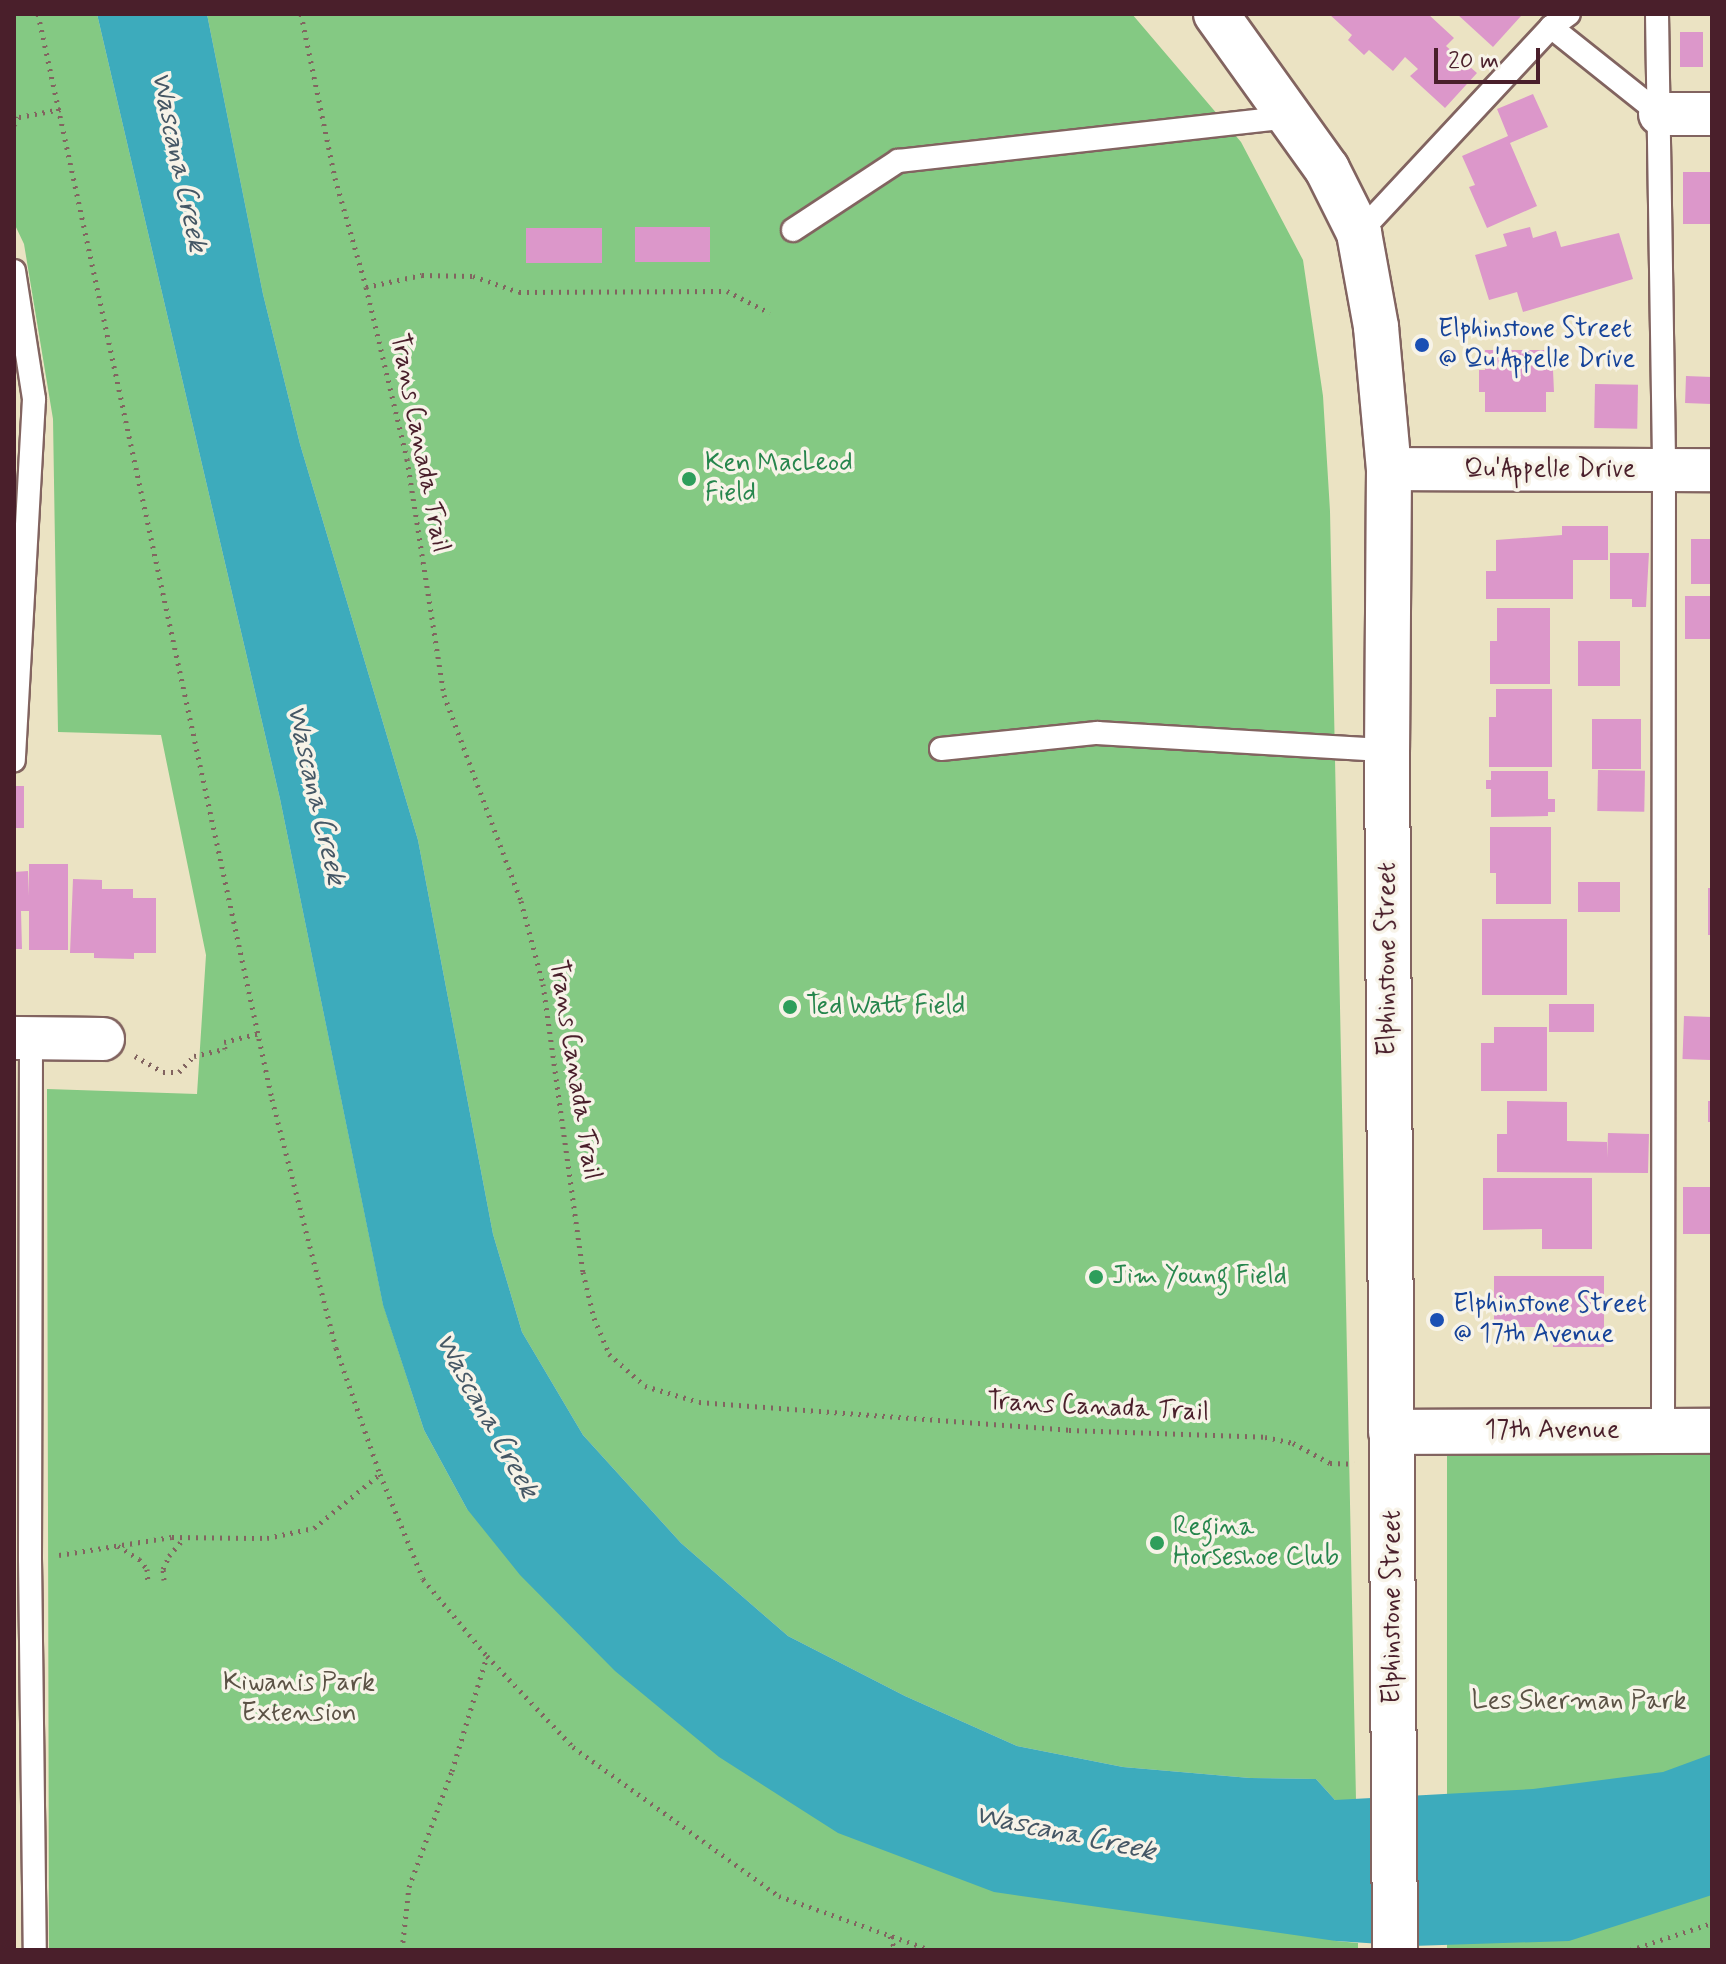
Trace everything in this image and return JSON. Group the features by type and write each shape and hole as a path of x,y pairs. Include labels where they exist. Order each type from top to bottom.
{"street":[{"name":"Elphinstone Street","path":"1216,14 1327,169 1359,233 1376,327 1389,469 1387,750 1395,1950"},
{"path":"1660,114 1712,114"},
{"name":"Qu'Appelle Drive","path":"1389,469 1712,470"},
{"path":"22,1038 103,1039"},
{"name":"17th Avenue","path":"1391,1448 1663,1430 1712,1431"}],"lane":[{"path":"1657,14 1664,471 1663,1430"},
{"path":"1359,233 1560,20 1660,114"},
{"path":"793,230 898,161 1292,117"},
{"path":"14,271 24,399 14,760"},
{"path":"941,749 1097,733 1387,750"},
{"path":"22,1038 22,1559 35,1950"}],"path":[{"path":"38,14 61,109 140,496 272,1099 336,1348 380,1474 423,1579 487,1656 573,1747 779,1896 931,1950"},
{"name":"Trans Canada Trail","path":"301,14 335,178 366,287 407,459 444,695 498,835 532,940 552,1030 583,1272 600,1335 617,1364 645,1386 699,1402 1069,1430 1265,1437 1293,1443 1330,1463 1391,1448"},
{"path":"14,125 19,117 61,109"},
{"path":"366,287 422,275 473,276 519,292 727,291 770,313"},
{"path":"103,1039 163,1072 179,1072 194,1056 225,1049 224,1042 260,1033"},
{"path":"22,1559 184,1537 267,1538 314,1528 380,1474"},
{"path":"164,1580 163,1569 169,1556 184,1537"},
{"path":"117,1545 139,1559 147,1569 148,1582"},
{"path":"402,1950 409,1887 452,1771 487,1656"},
{"path":"1630,1950 1712,1923"},
{"path":"890,1936 895,1950"}],"green space":[{"name":"Kiwanis Park Extension","path":"14,14 97,14 280,799 383,1304 424,1430 467,1509 1336,1941 1358,1943 1358,1950 49,1950 47,1089 197,1094 206,955 161,735 58,732 53,419 24,244 14,223"},
{"path":"207,14 1132,14 1241,142 1303,260 1323,396 1330,511 1356,1800 1335,1800 1316,1779 1250,1778 1123,1767 1017,1746 905,1696 788,1636 681,1543 583,1435 522,1332 493,1234 418,840 300,444 263,294"},
{"name":"Les Sherman Park","path":"1447,1451 1712,1451 1712,1950 1447,1950"}],"water":[{"name":"Wascana Creek","path":"97,14 207,14 263,294 300,444 418,840 493,1234 522,1332 583,1435 681,1543 788,1636 905,1696 1017,1746 1123,1767 1250,1778 1316,1779 1335,1800 1533,1789 1663,1772 1712,1754 1712,1895 1569,1941 1412,1946 1336,1941 994,1892 838,1833 719,1757 615,1671 520,1575 467,1509 424,1430 383,1305 280,799"}],"building":[{"path":"1329,14 1428,14 1454,38 1446,46 1477,73 1445,108 1410,76 1418,69 1405,57 1393,71 1369,50 1364,55 1348,40 1352,35"},
{"path":"1457,14 1518,14 1521,16 1493,47"},
{"path":"1680,32 1703,32 1703,67 1680,67"},
{"path":"1533,94 1548,127 1510,143 1537,206 1487,228 1469,187 1475,185 1462,156 1508,136 1497,109"},
{"path":"1683,172 1712,172 1712,224 1683,224"},
{"path":"635,227 710,227 710,262 635,262"},
{"path":"1530,227 1533,238 1556,231 1561,247 1619,233 1633,279 1523,312 1517,292 1489,300 1475,255 1507,246 1503,234"},
{"path":"526,228 602,228 602,263 526,263"},
{"path":"1485,350 1547,350 1547,370 1553,370 1554,392 1546,392 1546,412 1485,412 1485,392 1479,392 1479,370 1485,370"},
{"path":"1686,376 1712,377 1711,404 1685,403"},
{"path":"1595,384 1638,385 1637,429 1594,428"},
{"path":"1562,526 1608,526 1608,560 1573,560 1573,599 1486,599 1486,571 1496,571 1496,540 1562,535"},
{"path":"1691,539 1712,539 1712,584 1691,584"},
{"path":"1610,553 1649,553 1646,607 1632,607 1632,599 1610,599"},
{"path":"1685,596 1712,596 1712,639 1685,639"},
{"path":"1497,608 1550,608 1550,684 1490,684 1490,641 1497,641"},
{"path":"1578,641 1620,641 1620,686 1578,686"},
{"path":"1496,689 1552,689 1552,767 1489,767 1489,717 1496,717"},
{"path":"1592,719 1641,719 1641,769 1592,769"},
{"path":"1598,770 1645,771 1644,812 1597,811"},
{"path":"1491,771 1548,771 1548,799 1555,799 1555,812 1548,812 1548,816 1491,817 1491,789 1486,789 1486,780 1491,780"},
{"path":"14,786 24,786 24,828 14,828"},
{"path":"1490,827 1551,827 1551,904 1496,904 1496,873 1490,873"},
{"path":"29,864 68,864 68,950 29,950 29,911 21,911 22,949 14,949 14,872 28,871 29,896"},
{"path":"73,879 102,880 102,889 133,889 133,898 156,898 156,953 134,953 134,959 94,958 94,953 70,953"},
{"path":"1578,882 1620,882 1620,912 1578,912"},
{"path":"1708,888 1712,888 1712,935 1708,935"},
{"path":"1482,919 1567,919 1567,995 1482,995"},
{"path":"1549,1004 1594,1004 1594,1032 1549,1032"},
{"path":"1684,1016 1712,1017 1710,1060 1682,1059"},
{"path":"1494,1027 1547,1027 1547,1091 1481,1091 1481,1043 1494,1043"},
{"path":"1507,1101 1567,1102 1567,1141 1607,1142 1607,1158 1608,1133 1649,1134 1648,1173 1497,1172 1497,1134 1507,1134"},
{"path":"1708,1101 1712,1101 1712,1122 1708,1122"},
{"path":"1483,1178 1592,1178 1592,1249 1542,1249 1542,1229 1483,1230"},
{"path":"1683,1187 1712,1187 1712,1234 1683,1234"},
{"path":"1494,1276 1604,1276 1604,1347 1553,1347 1553,1327 1494,1327"}],"place":[{"name":"Elphinstone Street @ Qu'Appelle Drive","path":"1422,345"},
{"name":"Ken MacLeod Field","path":"689,479"},
{"name":"Ted Watt Field","path":"790,1007"},
{"name":"Jim Young Field","path":"1096,1277"},
{"name":"Elphinstone Street @ 17th Avenue","path":"1437,1320"},
{"name":"Regina Horseshoe Club","path":"1157,1543"}]}
